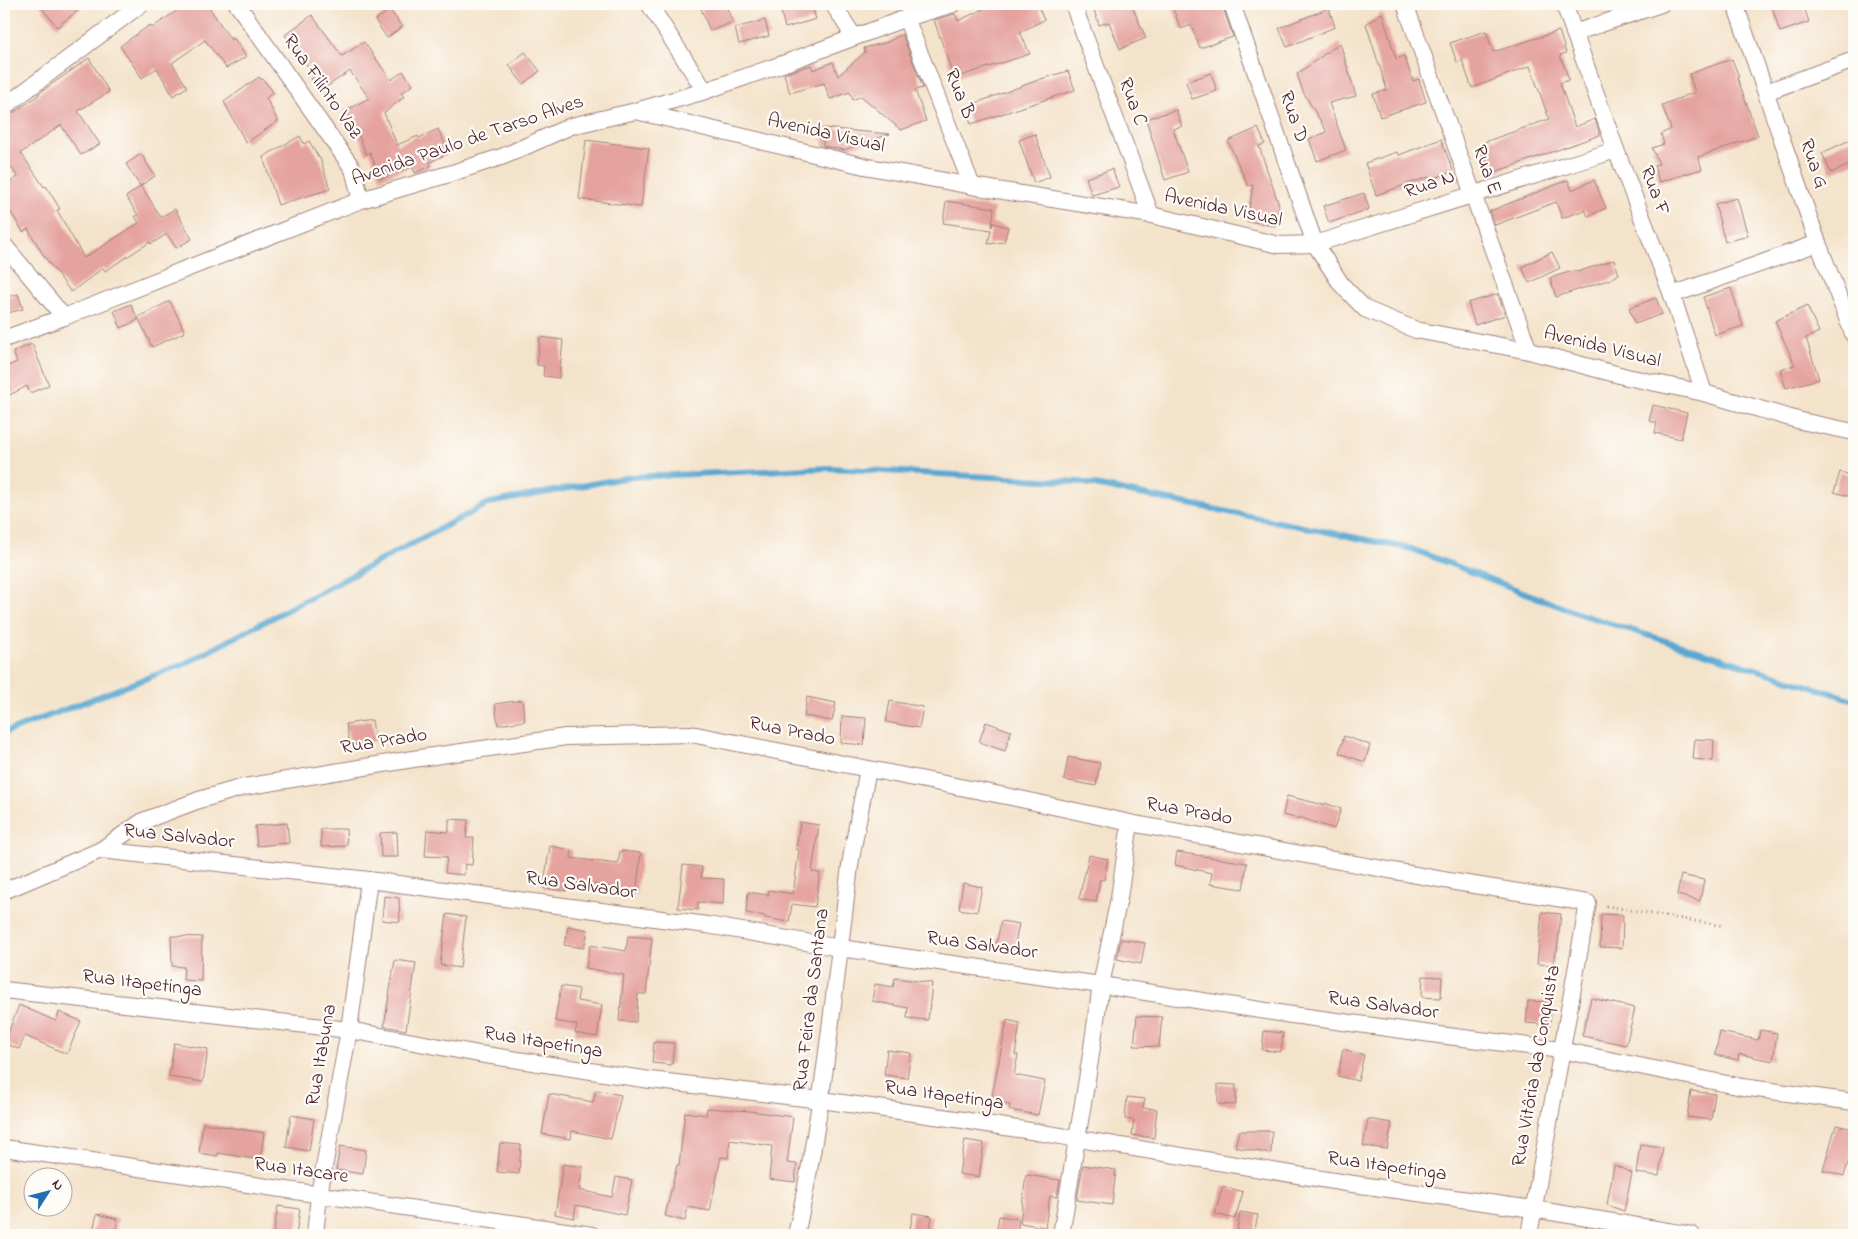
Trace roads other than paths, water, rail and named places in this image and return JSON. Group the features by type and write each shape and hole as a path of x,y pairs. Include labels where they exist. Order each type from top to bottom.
{"street":[{"path":"4,107 141,4"},
{"name":"Rua Filinto Vaz","path":"237,4 353,169 361,200"},
{"path":"649,4 705,91"},
{"path":"832,4 854,37"},
{"name":"Avenida Paulo de Tarso Alves","path":"4,339 361,200 504,156 571,126 636,111 705,91 906,18 953,4"},
{"name":"Rua C","path":"1073,4 1151,215"},
{"name":"Rua D","path":"1232,4 1315,244"},
{"name":"Rua E","path":"1404,4 1529,351"},
{"name":"Rua F","path":"1564,4 1616,150 1672,295 1704,393"},
{"path":"1574,34 1661,4"},
{"name":"Rua G","path":"1735,4 1818,243 1854,336"},
{"name":"Rua B","path":"906,18 972,186"},
{"path":"1766,92 1854,60"},
{"name":"Avenida Visual","path":"636,111 864,166 972,186 1151,215 1279,244 1315,244 1341,284 1365,309 1416,330 1529,351 1627,377 1704,393 1802,422 1854,432"},
{"name":"Rua N","path":"1315,244 1616,150"},
{"path":"1672,295 1818,243"},
{"path":"4,245 64,317"},
{"name":"Rua Prado","path":"4,891 101,850 143,820 199,800 244,787 413,759 566,737 691,734 1130,823 1455,882 1588,903"},
{"name":"Rua Feira da Santana","path":"796,1235 805,1195 821,1100 851,864 868,769"},
{"path":"1061,1235 1101,985 1119,898 1130,823"},
{"name":"Rua Salvador","path":"101,850 369,880 707,924 840,948 1101,985 1285,1014 1561,1050 1742,1086 1854,1102"},
{"name":"Rua Itabuna","path":"315,1235 319,1195 349,1030 369,880"},
{"name":"Rua Vitôria da Conquista","path":"1528,1235 1588,903"},
{"name":"Rua Itapetinga","path":"4,990 349,1030 479,1054 640,1079 821,1100 963,1120 1346,1182 1533,1209 1692,1235"},
{"name":"Rua Itacare","path":"4,1148 592,1235"}],"waterway":[{"path":"4,733 186,663 489,503 629,477 829,468 1080,482 1412,549 1577,613 1854,700"}]}
